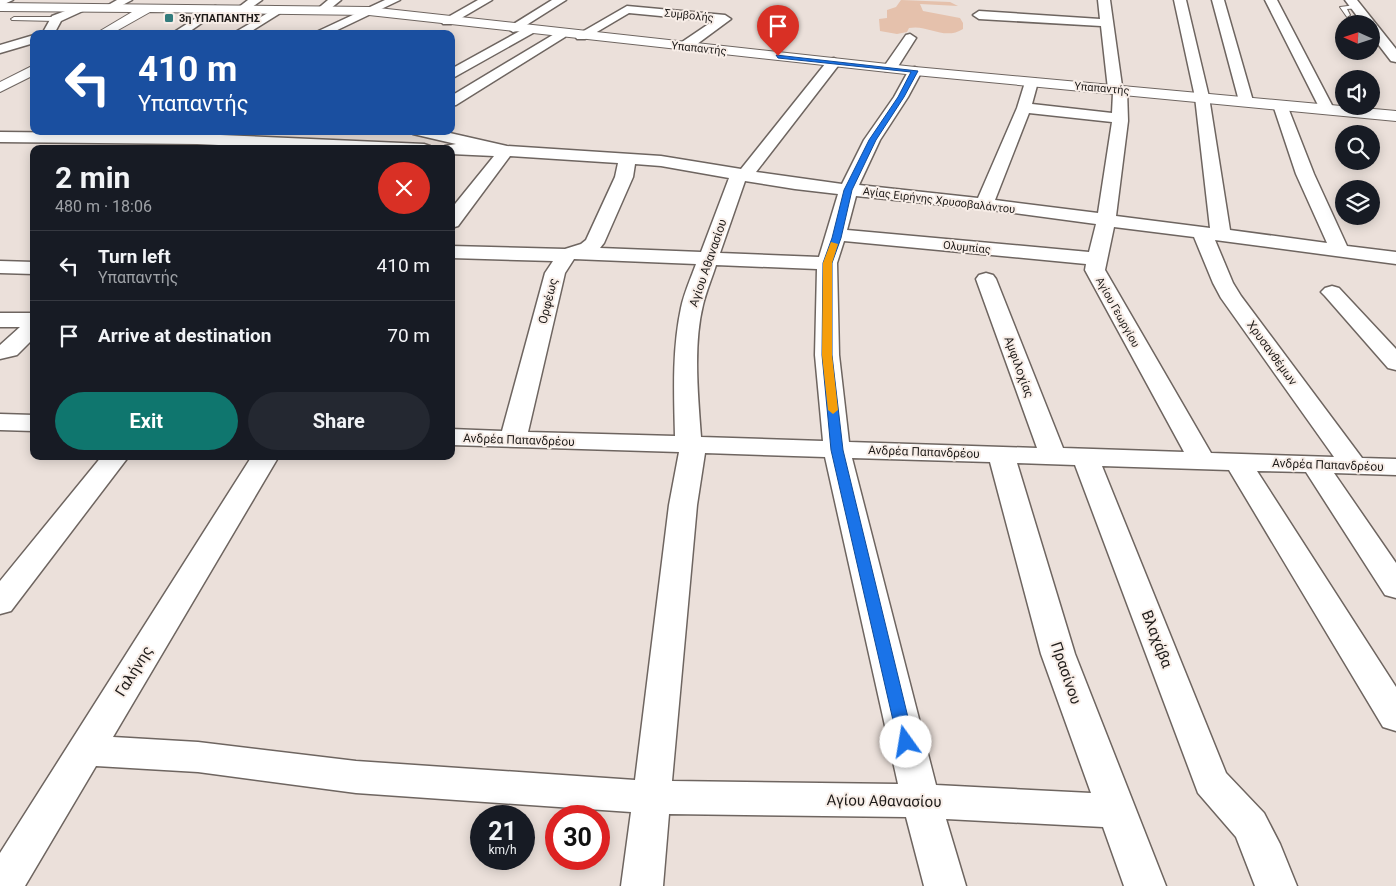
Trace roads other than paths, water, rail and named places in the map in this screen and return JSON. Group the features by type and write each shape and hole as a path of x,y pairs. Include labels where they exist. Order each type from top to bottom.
{"street":[{"path":"0,5 7,0"},
{"path":"109,8 126,0"},
{"path":"241,10 256,0"},
{"path":"321,11 335,0"},
{"path":"327,30 394,0"},
{"path":"447,21 486,0"},
{"path":"513,28 560,0"},
{"name":"Αγίου Γεωργίου","path":"1104,0 1120,118 1106,220 1095,270 1202,461"},
{"name":"Χρυσανθέμων","path":"1180,0 1202,97 1211,234 1232,298 1354,466"},
{"path":"1218,0 1246,101"},
{"path":"1271,0 1327,109"},
{"path":"1020,22 1021,2"},
{"path":"1354,3 1363,15"},
{"name":"Υπαπαντής","path":"0,5 57,13 78,4 109,8 149,9 369,11 561,34 915,71 1396,116"},
{"path":"109,30 149,9"},
{"path":"183,30 216,9"},
{"name":"Συμβολής","path":"581,36 627,9 725,20 684,47"},
{"path":"245,30 278,10"},
{"path":"50,30 57,13"},
{"path":"979,15 1020,22 1107,23"},
{"path":"455,33 472,24"},
{"path":"455,73 529,30"},
{"path":"8,33 30,35"},
{"path":"455,100 561,34"},
{"path":"890,68 910,38"},
{"path":"1380,38 1396,58"},
{"path":"0,49 30,40"},
{"name":"Αγίου Αθανασίου","path":"642,886 690,445 686,386 689,325 692,306 734,184 834,62"},
{"path":"0,88 30,71"},
{"path":"915,71 901,97 872,140 848,190 828,263 827,355 837,450 921,801 945,886"},
{"path":"984,204 1024,108 1031,82"},
{"path":"1280,105 1304,174 1339,249"},
{"path":"1024,108 1120,118"},
{"path":"0,137 28,133"},
{"path":"0,155 28,133"},
{"path":"115,135 210,144 248,145"},
{"path":"436,135 506,151 455,217"},
{"name":"Αγίας Ειρήνης Χρυσοβαλάντου","path":"455,149 660,161 795,184 984,204 1339,249 1396,258"},
{"path":"569,254 594,243 624,177 627,166 626,158"},
{"name":"Ολυμπίας","path":"837,235 1097,259"},
{"path":"455,252 828,263"},
{"name":"Ορφέως","path":"513,439 555,273 569,254"},
{"path":"0,267 30,268"},
{"name":"Αμφιλοχίας","path":"986,278 1053,456"},
{"path":"1332,292 1396,363"},
{"path":"0,320 30,320"},
{"path":"0,352 9,350 30,329"},
{"name":"Ανδρέα Παπανδρέου","path":"455,437 1396,467"},
{"name":"Πρασίνου","path":"1000,455 1058,654 1145,886"},
{"name":"Βλαχάβα","path":"1085,457 1161,650 1210,782 1221,796 1250,824 1276,886"},
{"path":"0,603 113,460"},
{"name":"Γαλήνης","path":"2,886 264,460"},
{"path":"1238,462 1396,717"},
{"path":"1314,464 1396,587"},
{"path":"85,750 198,757 356,778 651,797"},
{"name":"Αγίου Αθανασίου","path":"651,797 921,801 1117,812"}],"lane":[{"path":"1347,15 1343,7 1354,3"},
{"path":"14,19 57,13"}],"place":[{"name":"3η ΥΠΑΠΑΝΤΗΣ","path":"169,18"}]}
